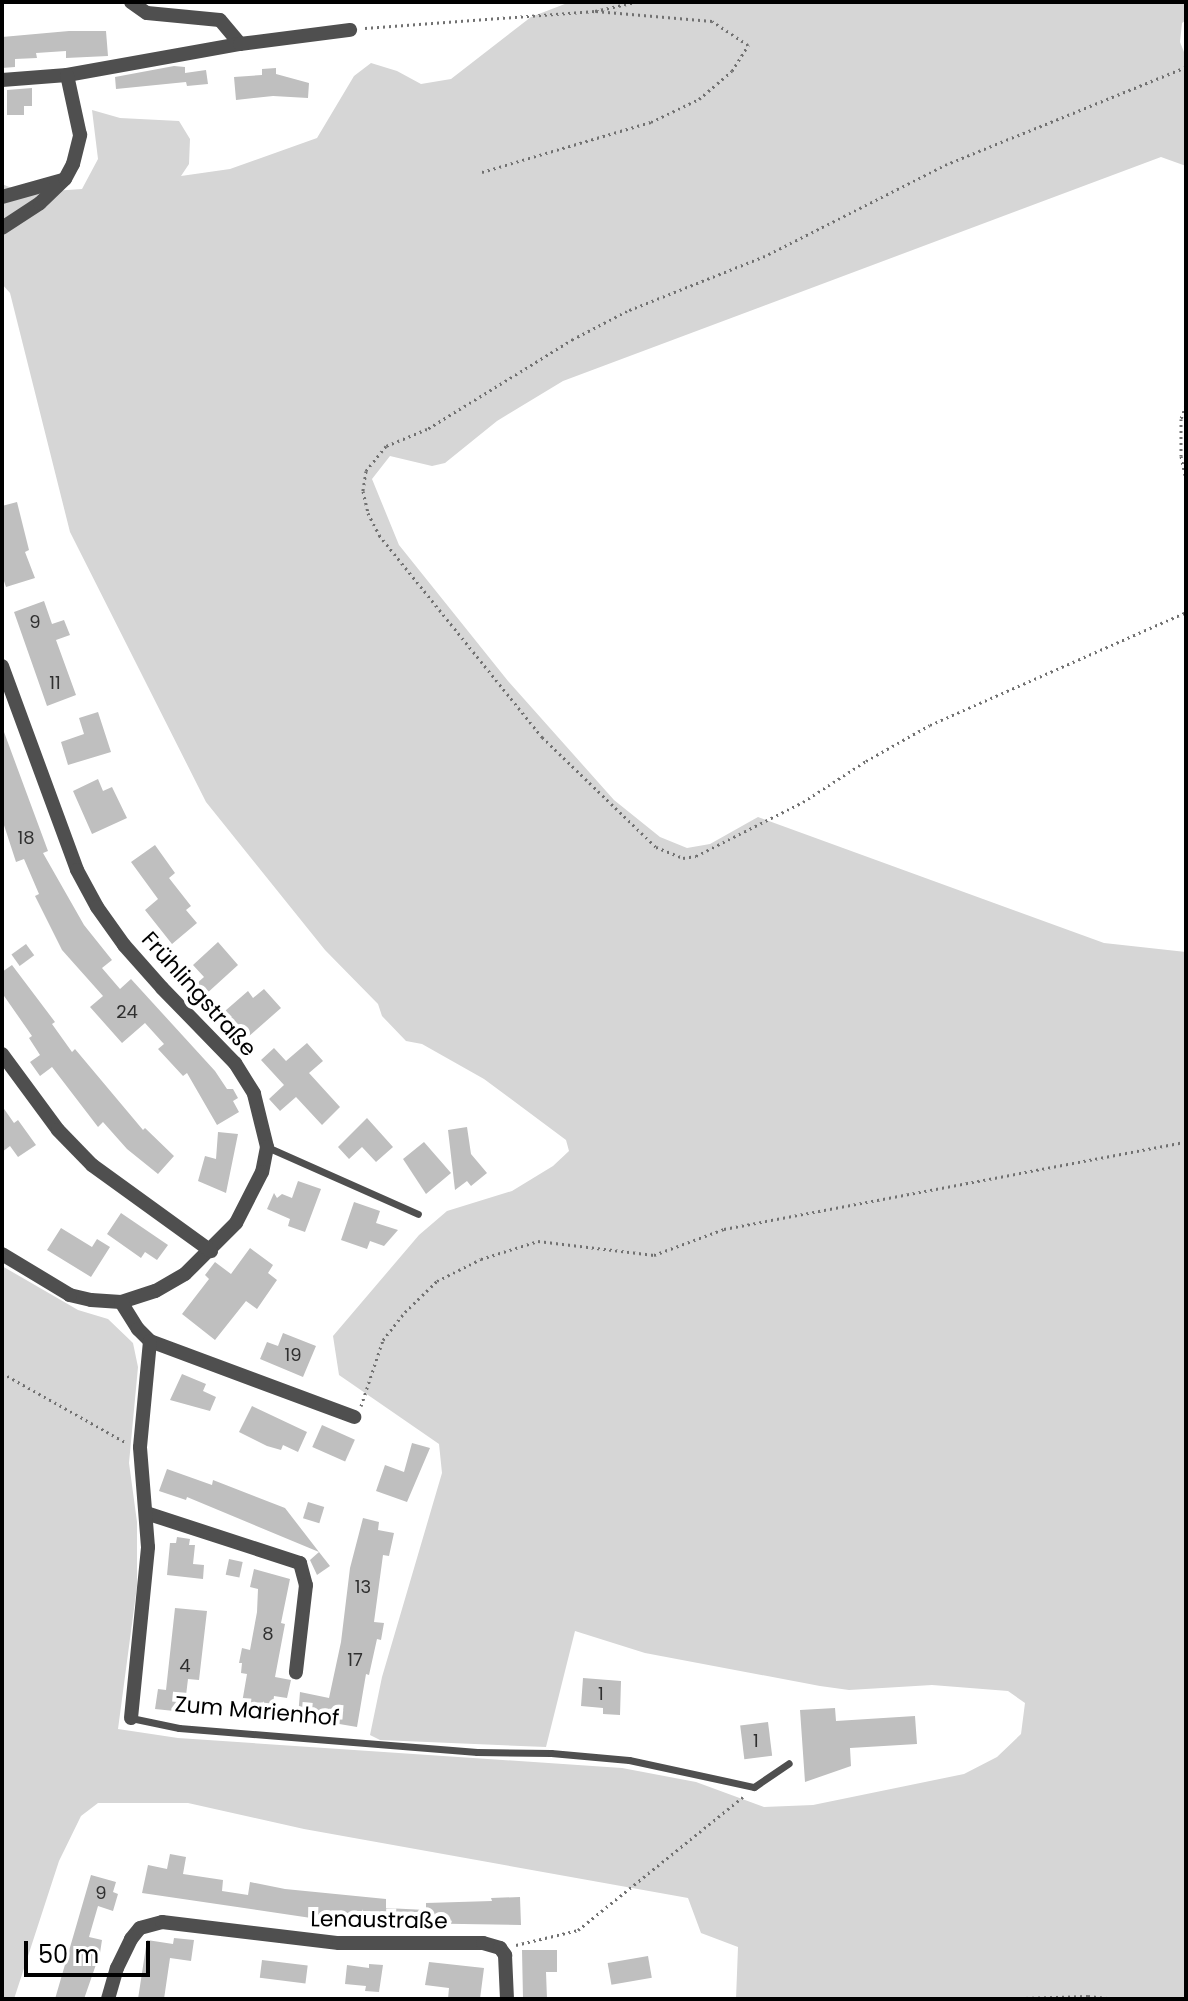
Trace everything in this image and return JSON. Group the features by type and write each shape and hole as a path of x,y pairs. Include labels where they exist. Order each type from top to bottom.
{"street":[{"path":"131,2 147,13 220,20 240,44"},
{"path":"2,80 67,75 240,44 350,30"},
{"path":"2,228 40,203 65,179 78,150 80,135 67,75"},
{"path":"2,197 65,179"},
{"name":"Frühlingstraße","path":"2,666 72,856 97,907 124,945 162,988 235,1063 254,1094 267,1147 262,1172 250,1201 211,1251 185,1274 155,1291 121,1302"},
{"path":"2,1054 58,1130 92,1165 211,1251"},
{"path":"2,1254 70,1295 121,1302 138,1329 150,1341 354,1417"},
{"name":"Zum Marienhof","path":"131,1718 145,1586 146,1513 140,1447 150,1341"},
{"path":"146,1513 300,1563 306,1585 296,1672"},
{"name":"Lenaustraße","path":"108,1999 117,1968 131,1939 140,1928 162,1922 292,1940 406,1945 483,1943 500,1948"},
{"path":"500,1948 505,1955 507,1999"}],"lane":[{"path":"267,1147 418,1214"},
{"name":"Zum Marienhof","path":"131,1718 179,1728 477,1752 629,1760 754,1787"},
{"path":"754,1787 789,1763"}],"path":[{"path":"350,30 595,11 636,2"},
{"path":"482,172 651,122 699,99 732,71 748,45 712,21 595,11"},
{"path":"1186,67 947,164 765,256 627,311 586,332 427,429 386,446 366,471 363,491 368,513 379,535 542,737 656,847 683,858 696,856 803,802 930,725 1186,612"},
{"path":"1186,405 1181,432 1186,480"},
{"path":"354,1417 383,1340 405,1312 437,1281 481,1259 538,1241 654,1255 724,1229 1186,1142"},
{"path":"2,1373 100,1430 140,1447"},
{"path":"500,1948 578,1930 754,1787"},
{"path":"990,1999 1088,1996 1119,1999"}],"shaded area":[{"path":"570,2 1186,2 1186,20 1182,23 1180,42 1186,57 1186,166 1161,157 563,381 497,421 445,463 432,466 390,456 372,479 399,545 508,681 614,800 660,837 687,848 710,844 758,817 1104,943 1186,952 1186,1999 736,1999 738,1947 701,1933 688,1898 304,1829 188,1803 98,1803 81,1816 59,1861 14,1999 2,1999 2,1266 78,1310 108,1319 133,1343 138,1367 129,1463 137,1522 137,1586 118,1729 178,1738 622,1768 696,1782 764,1807 813,1805 964,1774 997,1757 1021,1734 1025,1703 1008,1691 932,1685 849,1690 820,1686 645,1653 575,1631 546,1747 380,1740 370,1735 382,1677 442,1473 439,1444 339,1375 333,1336 419,1235 447,1211 512,1191 553,1166 569,1151 566,1140 484,1079 422,1044 406,1041 382,1016 378,1004 325,950 206,802 70,532 10,293 2,284 2,184 24,193 82,189 98,159 92,110 120,118 179,121 190,139 189,164 181,176 230,169 317,138 354,76 371,63 397,71 421,84 451,79 531,17"}],"building":[{"path":"106,31 108,56 66,58 66,51 36,53 37,58 15,59 15,67 2,68 2,37"},
{"path":"174,66 185,67 185,73 206,70 208,84 187,86 186,82 116,89 115,77"},
{"path":"276,68 276,74 309,83 308,98 273,96 236,100 234,77 262,75 262,69"},
{"path":"32,88 32,106 24,106 24,115 7,115 7,90"},
{"path":"17,502 29,550 25,552 35,578 6,587 2,575 2,506"},
{"path":"44,601 52,624 64,620 70,635 56,640 76,695 47,706 14,612"},
{"path":"98,712 111,752 68,765 61,742 84,734 79,718"},
{"path":"4,732 48,851 43,853 84,925 112,960 102,968 120,989 131,979 238,1098 233,1101 239,1112 217,1125 187,1073 183,1076 158,1049 164,1044 145,1023 122,1043 90,1007 103,996 62,950 35,896 39,894 24,859 16,862 2,819"},
{"path":"98,779 103,791 112,787 127,818 92,834 73,791"},
{"path":"155,845 175,873 169,878 191,906 186,910 197,923 172,944 145,910 158,899 131,862"},
{"path":"218,942 238,965 205,995 196,984 204,977 193,965"},
{"path":"26,944 34,955 20,966 11,955"},
{"path":"12,965 55,1022 52,1024 72,1052 75,1049 143,1130 145,1128 174,1156 158,1174 127,1149 103,1122 98,1127 52,1067 40,1076 30,1062 40,1055 29,1038 32,1036 2,993 2,972"},
{"path":"264,989 281,1008 248,1037 225,1011 248,991 253,998"},
{"path":"307,1043 323,1061 309,1073 340,1107 322,1125 296,1097 280,1111 269,1099 284,1085 261,1060 274,1048 286,1061"},
{"path":"2,1106 14,1123 18,1120 36,1145 18,1157 10,1146 2,1152"},
{"path":"367,1118 393,1147 376,1162 362,1147 349,1159 338,1147"},
{"path":"467,1127 471,1154 487,1173 471,1186 467,1181 455,1190 448,1130"},
{"path":"218,1132 238,1134 226,1193 198,1181 205,1156 216,1159"},
{"path":"424,1142 451,1173 426,1194 403,1159"},
{"path":"298,1181 321,1189 305,1232 288,1226 290,1219 267,1209 274,1193 277,1198 282,1194 292,1198"},
{"path":"354,1202 380,1211 376,1223 398,1230 384,1246 370,1241 367,1249 341,1240"},
{"path":"121,1213 168,1245 157,1260 145,1252 141,1258 107,1234"},
{"path":"61,1228 92,1247 97,1239 110,1247 91,1277 47,1250"},
{"path":"250,1248 273,1265 268,1273 277,1280 257,1309 246,1301 215,1340 182,1314 209,1279 205,1275 215,1262 231,1274"},
{"path":"283,1333 316,1346 303,1377 260,1359 267,1342 278,1346"},
{"path":"182,1374 206,1384 203,1391 216,1397 210,1411 170,1400"},
{"path":"252,1406 307,1432 298,1452 283,1445 281,1450 267,1446 239,1432"},
{"path":"322,1425 355,1440 345,1462 312,1447"},
{"path":"412,1443 430,1448 407,1502 376,1491 385,1465 404,1472"},
{"path":"167,1469 212,1485 213,1480 285,1508 319,1552 187,1497 186,1500 159,1491"},
{"path":"308,1502 324,1507 319,1523 303,1518"},
{"path":"363,1518 379,1522 378,1530 394,1533 389,1556 383,1555 374,1622 384,1623 381,1640 377,1639 369,1675 366,1674 357,1727 298,1717 300,1692 329,1698 341,1642 350,1568"},
{"path":"177,1537 190,1539 189,1545 195,1545 193,1564 204,1565 203,1579 167,1575 170,1543 176,1543"},
{"path":"319,1552 330,1566 317,1575 310,1560"},
{"path":"229,1559 243,1562 239,1578 226,1575"},
{"path":"254,1569 290,1579 275,1677 291,1680 287,1698 274,1696 272,1711 242,1703 247,1674 241,1673 242,1663 239,1663 242,1648 250,1650 257,1612 258,1589 250,1587"},
{"path":"175,1608 207,1611 199,1680 188,1679 184,1712 155,1709 158,1689 166,1690"},
{"path":"583,1678 621,1681 620,1715 603,1714 603,1708 581,1706"},
{"path":"835,1708 836,1721 915,1716 917,1744 850,1748 851,1766 805,1782 800,1710"},
{"path":"768,1722 772,1756 744,1759 740,1725"},
{"path":"170,1854 186,1857 183,1874 223,1880 222,1891 248,1895 250,1882 285,1889 386,1899 386,1908 426,1910 426,1903 520,1897 521,1925 338,1922 142,1893 148,1865 167,1869"},
{"path":"91,1875 116,1882 113,1892 118,1894 113,1911 98,1906 89,1937 102,1940 84,1999 55,1999"},
{"path":"174,1938 194,1940 191,1961 170,1958 164,1999 138,1999 147,1940 173,1944"},
{"path":"522,1950 557,1950 557,1972 546,1972 547,1999 523,1999"},
{"path":"648,1956 652,1978 611,1985 608,1963"},
{"path":"262,1960 308,1966 305,1983 260,1978"},
{"path":"429,1962 484,1968 480,1999 448,1999 449,1988 425,1985"},
{"path":"369,1964 383,1965 379,1992 365,1991 366,1986 345,1984 347,1965 369,1968"}]}
